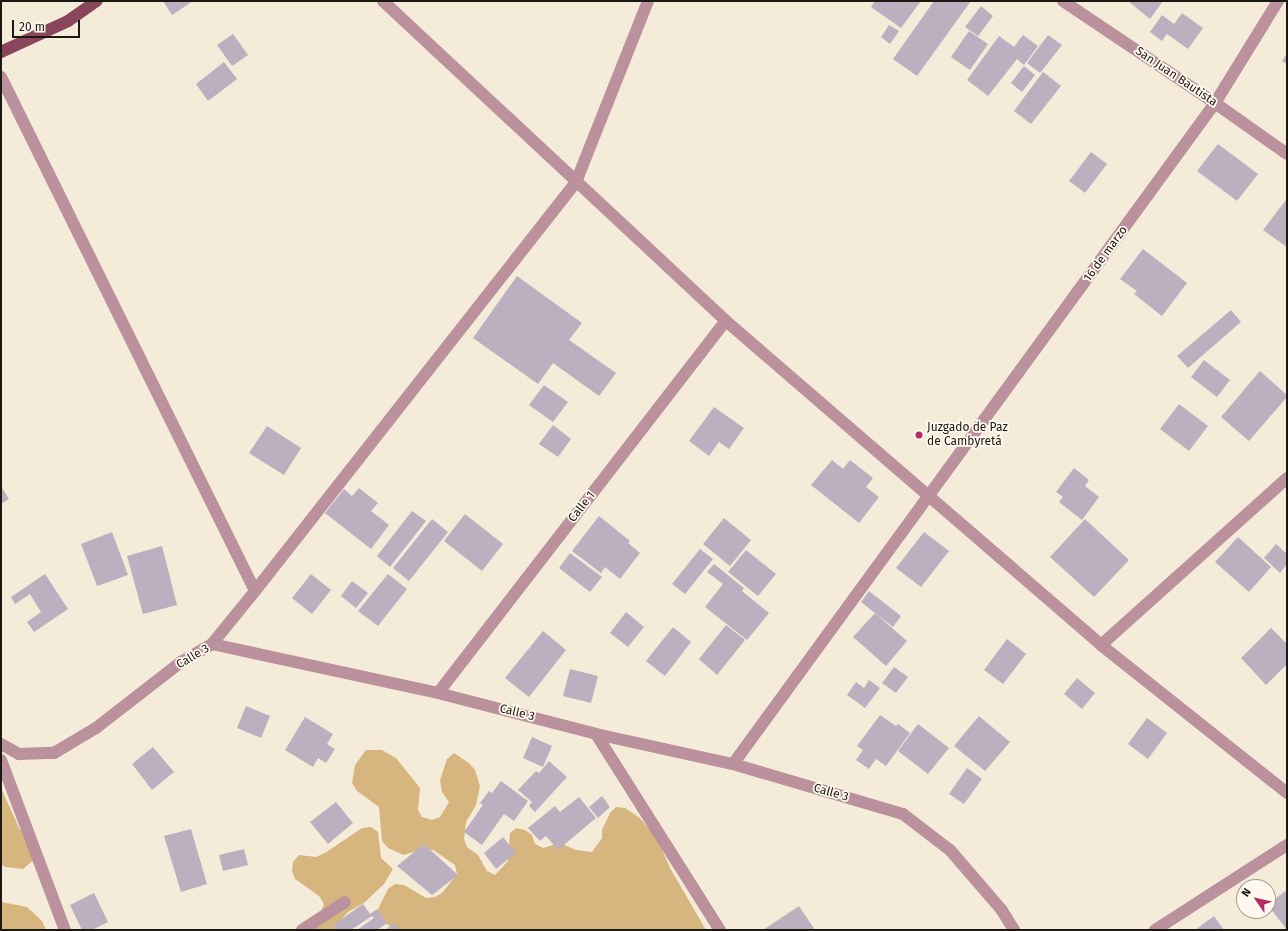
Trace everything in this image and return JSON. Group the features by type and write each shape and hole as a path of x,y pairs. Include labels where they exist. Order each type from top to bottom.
{"main road":[{"path":"1,52 68,21 97,1"}],"street":[{"path":"383,1 726,322 927,499 1101,645 1287,793"},
{"path":"212,644 576,182 648,1"},
{"name":"San Juan Bautista","path":"1063,1 1215,103 1287,154"},
{"name":"16 de marzo","path":"733,764 1215,103 1278,1"},
{"path":"1,77 255,591"},
{"name":"Calle 1","path":"438,693 726,322"},
{"path":"1101,645 1287,478"},
{"name":"Calle 3","path":"1,744 19,754 54,752 96,728 182,662 212,644 438,693 596,734 733,764 903,814 950,850 1001,908 1014,930"},
{"path":"596,734 720,930"},
{"path":"1,760 66,930"},
{"path":"1155,930 1287,845"},
{"path":"302,930 345,902"}],"shaded area":[{"path":"366,750 382,750 396,758 420,788 418,810 422,817 432,820 440,817 449,802 442,792 440,780 447,759 454,753 469,763 475,770 480,786 476,805 466,822 464,839 467,847 478,855 487,871 495,875 508,861 510,833 516,828 525,830 532,835 535,844 543,848 560,843 576,850 592,852 602,838 602,830 610,813 616,807 625,808 640,818 657,838 670,868 706,930 399,930 378,920 377,911 388,889 395,884 404,885 426,898 435,897 442,893 457,874 455,865 433,850 423,849 404,855 388,848 382,841 379,807 357,791 352,783 355,765"},
{"path":"1,788 20,830 35,840 36,858 23,869 5,867 1,864"},
{"path":"371,827 378,832 381,858 393,869 384,884 364,903 348,912 341,920 339,930 313,930 324,904 319,896 295,879 292,871 293,862 299,855 316,857 325,853 362,828"},
{"path":"1,902 27,907 42,921 46,930 1,930"}],"building":[{"path":"163,1 193,1 172,15"},
{"path":"875,1 921,1 901,28 871,7"},
{"path":"934,1 971,1 917,76 893,59"},
{"path":"1128,1 1163,1 1150,19"},
{"path":"981,6 993,16 978,36 965,27"},
{"path":"1182,13 1203,28 1188,49 1167,34 1162,41 1150,32 1162,15 1174,24"},
{"path":"889,25 899,31 890,44 881,37"},
{"path":"969,31 988,44 970,70 951,57"},
{"path":"233,34 248,55 232,66 217,45"},
{"path":"1023,35 1038,46 1024,65 1017,59 988,96 967,80 999,36 1014,47"},
{"path":"1048,35 1062,45 1040,73 1027,63"},
{"path":"1287,53 1287,64 1282,61"},
{"path":"224,62 237,79 208,101 196,84"},
{"path":"1024,66 1035,75 1022,92 1011,83"},
{"path":"1043,72 1061,86 1031,124 1014,111"},
{"path":"1218,144 1258,174 1237,201 1197,171"},
{"path":"1091,152 1107,164 1085,193 1069,181"},
{"path":"1286,200 1287,201 1287,247 1263,230"},
{"path":"1143,249 1187,283 1162,316 1134,294 1137,291 1120,279"},
{"path":"517,276 582,323 569,340 616,373 599,396 553,363 538,384 473,338"},
{"path":"1231,310 1241,322 1188,368 1177,356"},
{"path":"1204,360 1230,380 1217,397 1191,377"},
{"path":"1260,371 1287,395 1287,397 1249,441 1221,417"},
{"path":"544,385 568,402 553,422 529,405"},
{"path":"1179,404 1208,426 1189,451 1160,429"},
{"path":"714,407 744,428 729,449 719,442 709,456 689,441"},
{"path":"553,425 571,439 558,457 539,444"},
{"path":"267,426 301,448 284,475 249,453"},
{"path":"832,460 843,469 850,460 873,478 866,487 879,497 859,523 811,485"},
{"path":"1074,468 1089,480 1085,486 1099,497 1082,520 1059,502 1063,497 1056,492"},
{"path":"1,486 9,499 1,504"},
{"path":"359,488 378,503 371,511 389,525 371,549 325,513 344,489 352,496"},
{"path":"412,511 426,521 390,567 377,556"},
{"path":"465,514 503,544 482,571 444,541"},
{"path":"599,516 630,541 628,543 640,553 620,579 605,567 601,573 572,551"},
{"path":"724,518 751,540 730,566 703,544"},
{"path":"432,519 448,532 409,581 393,568"},
{"path":"1085,519 1129,560 1094,597 1050,557"},
{"path":"112,532 128,575 97,586 81,544"},
{"path":"924,532 949,551 921,587 896,568"},
{"path":"1238,537 1271,567 1249,592 1215,562"},
{"path":"1276,544 1287,554 1287,564 1280,573 1264,558"},
{"path":"162,546 177,605 143,614 127,556"},
{"path":"700,549 713,559 685,594 672,584"},
{"path":"746,550 776,574 758,596 728,572"},
{"path":"570,553 602,577 590,592 559,568"},
{"path":"714,564 744,588 742,591 769,613 747,640 705,607 723,584 707,572"},
{"path":"45,574 68,609 34,632 27,622 41,612 30,594 15,604 11,597"},
{"path":"311,574 331,590 312,614 292,598"},
{"path":"388,574 407,589 378,626 358,611"},
{"path":"352,581 368,593 356,608 341,596"},
{"path":"869,591 901,616 893,627 861,602"},
{"path":"626,612 644,627 628,647 610,633"},
{"path":"875,613 907,641 886,666 853,637"},
{"path":"726,625 745,640 717,675 699,659"},
{"path":"673,627 691,642 665,676 646,661"},
{"path":"1271,628 1287,644 1287,664 1266,685 1241,658"},
{"path":"543,631 566,650 529,697 505,678"},
{"path":"1007,639 1026,654 1003,684 984,670"},
{"path":"894,667 908,677 896,693 882,683"},
{"path":"570,669 598,676 591,703 563,696"},
{"path":"1077,678 1095,693 1082,709 1064,694"},
{"path":"869,680 880,688 865,708 847,695 856,682 864,688"},
{"path":"246,706 270,716 261,738 237,728"},
{"path":"880,715 896,726 898,724 910,733 886,766 876,759 869,769 856,760 863,750 857,746"},
{"path":"979,716 1010,742 985,771 954,746"},
{"path":"305,717 333,734 327,744 335,749 326,763 318,758 313,767 285,750"},
{"path":"1147,718 1167,733 1148,759 1128,744"},
{"path":"918,724 949,748 928,774 898,751"},
{"path":"532,737 552,746 543,767 523,758"},
{"path":"153,747 174,772 152,790 132,764"},
{"path":"549,761 567,777 535,812 529,806 532,802 518,790 536,771 539,773"},
{"path":"967,768 982,779 964,804 949,794"},
{"path":"501,781 528,801 514,821 504,814 482,845 464,832 483,805 480,803 489,791 492,793"},
{"path":"602,796 610,807 598,818 589,807"},
{"path":"579,797 596,818 558,850 546,836 540,841 528,828 555,806 560,812"},
{"path":"336,802 353,823 328,844 310,822"},
{"path":"191,829 207,884 181,892 164,836"},
{"path":"503,837 516,853 496,869 484,853"},
{"path":"424,844 458,875 432,895 397,866"},
{"path":"244,849 248,865 223,871 219,855"},
{"path":"1285,891 1287,894 1287,930 1276,916 1276,898"},
{"path":"94,893 108,922 92,930 82,930 70,905"},
{"path":"363,904 370,914 377,909 387,923 377,930 357,930 374,918 372,916 351,930 337,930 333,925"},
{"path":"799,906 815,930 763,930"},
{"path":"1214,916 1224,930 1195,930"},
{"path":"394,923 399,930 385,930"}],"place":[{"name":"Juzgado de Paz de Cambyretá","path":"919,435"}]}
